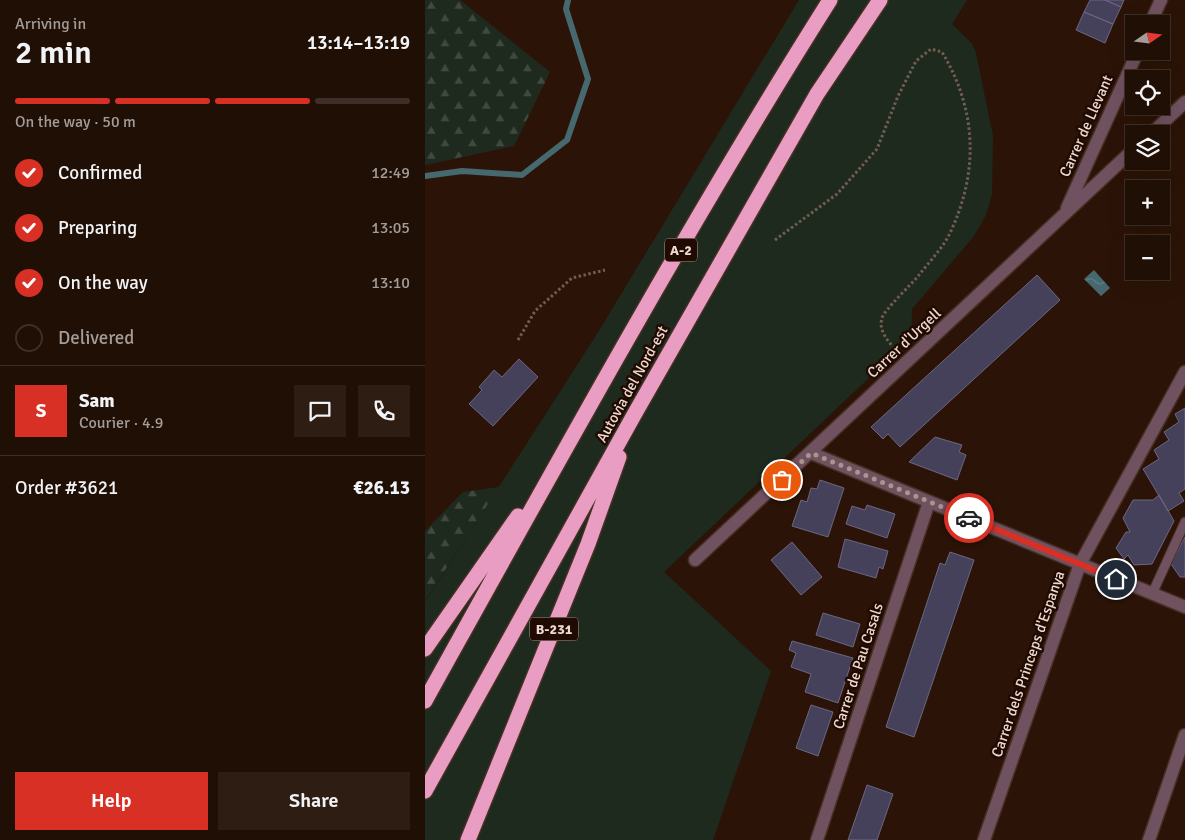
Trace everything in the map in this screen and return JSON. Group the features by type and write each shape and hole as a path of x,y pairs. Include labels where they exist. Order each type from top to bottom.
{"highway":[{"name":"Autovia del Nord-est","path":"425,701 556,464 777,84 830,0"},
{"name":"Autovia del Nord-est","path":"425,791 634,415 817,94 880,0"},
{"name":"B-231","path":"468,840 588,544 634,415"},
{"path":"425,648 556,464"}],"street":[{"path":"1154,15 1161,0"},
{"name":"Carrer de Llevant","path":"1064,214 1134,60"},
{"path":"1161,125 1185,102"},
{"name":"Carrer d'Urgell","path":"695,560 1125,157"},
{"name":"Carrer dels Princeps d'Espanya","path":"984,840 1080,564 1185,372"},
{"path":"811,453 1185,607"},
{"name":"Carrer de Pau Casals","path":"817,840 929,502"},
{"path":"1149,840 1185,735"}],"lane":[{"path":"1152,594 1185,522"}],"path":[{"path":"775,240 837,194 877,149 898,96 916,60 931,50 942,52 955,74 971,137 968,186 950,234 915,281 882,317 881,330 905,364"},
{"path":"518,340 535,311 572,278 605,270"}],"green space":[{"path":"425,0 460,0 550,72 514,146 425,165"},
{"path":"799,0 967,0 952,24 972,44 976,53 993,136 992,194 986,215 974,236 912,309 911,338 664,572 771,671 713,840 425,840 425,602 597,334"},
{"path":"499,487 425,601 425,531 463,492"}],"water":[{"path":"1094,270 1110,288 1101,296 1084,279"}],"building":[{"path":"1090,0 1105,0 1121,7 1113,24 1084,12"},
{"path":"1105,0 1124,0 1121,7"},
{"path":"1084,12 1113,24 1105,43 1076,30"},
{"path":"1037,275 1060,300 900,447 888,434 883,439 871,427"},
{"path":"519,359 538,377 493,426 469,404 482,390 479,387 494,370 502,377"},
{"path":"1185,408 1185,489 1179,493 1184,501 1168,511 1143,469 1159,459 1154,450 1169,440 1164,432 1179,422 1175,414"},
{"path":"935,437 962,445 959,452 966,455 957,480 909,462"},
{"path":"820,480 844,488 828,537 792,526 801,500 807,502 811,488 817,489"},
{"path":"1159,495 1174,521 1152,564 1134,565 1128,555 1124,559 1116,548 1126,532 1130,532 1123,518 1133,500 1153,500"},
{"path":"867,505 895,514 887,538 846,524 852,506 865,510"},
{"path":"1185,537 1185,577 1180,577 1171,564"},
{"path":"845,539 888,551 883,569 879,567 876,578 838,567"},
{"path":"792,542 822,577 801,595 771,560"},
{"path":"950,552 974,560 914,737 886,727 940,563 945,565"},
{"path":"823,613 860,624 853,647 816,635"},
{"path":"792,641 853,658 838,703 805,692 811,674 791,667 796,653 789,650"},
{"path":"811,705 833,712 818,756 796,748"},
{"path":"867,785 893,794 877,840 848,840"}],"waterway":[{"path":"425,176 462,171 522,175 567,140 588,79 566,9 568,0"}],"way so far":[{"path":"782,480 811,453 969,518"}],"route":[{"path":"969,518 1116,579"}]}
